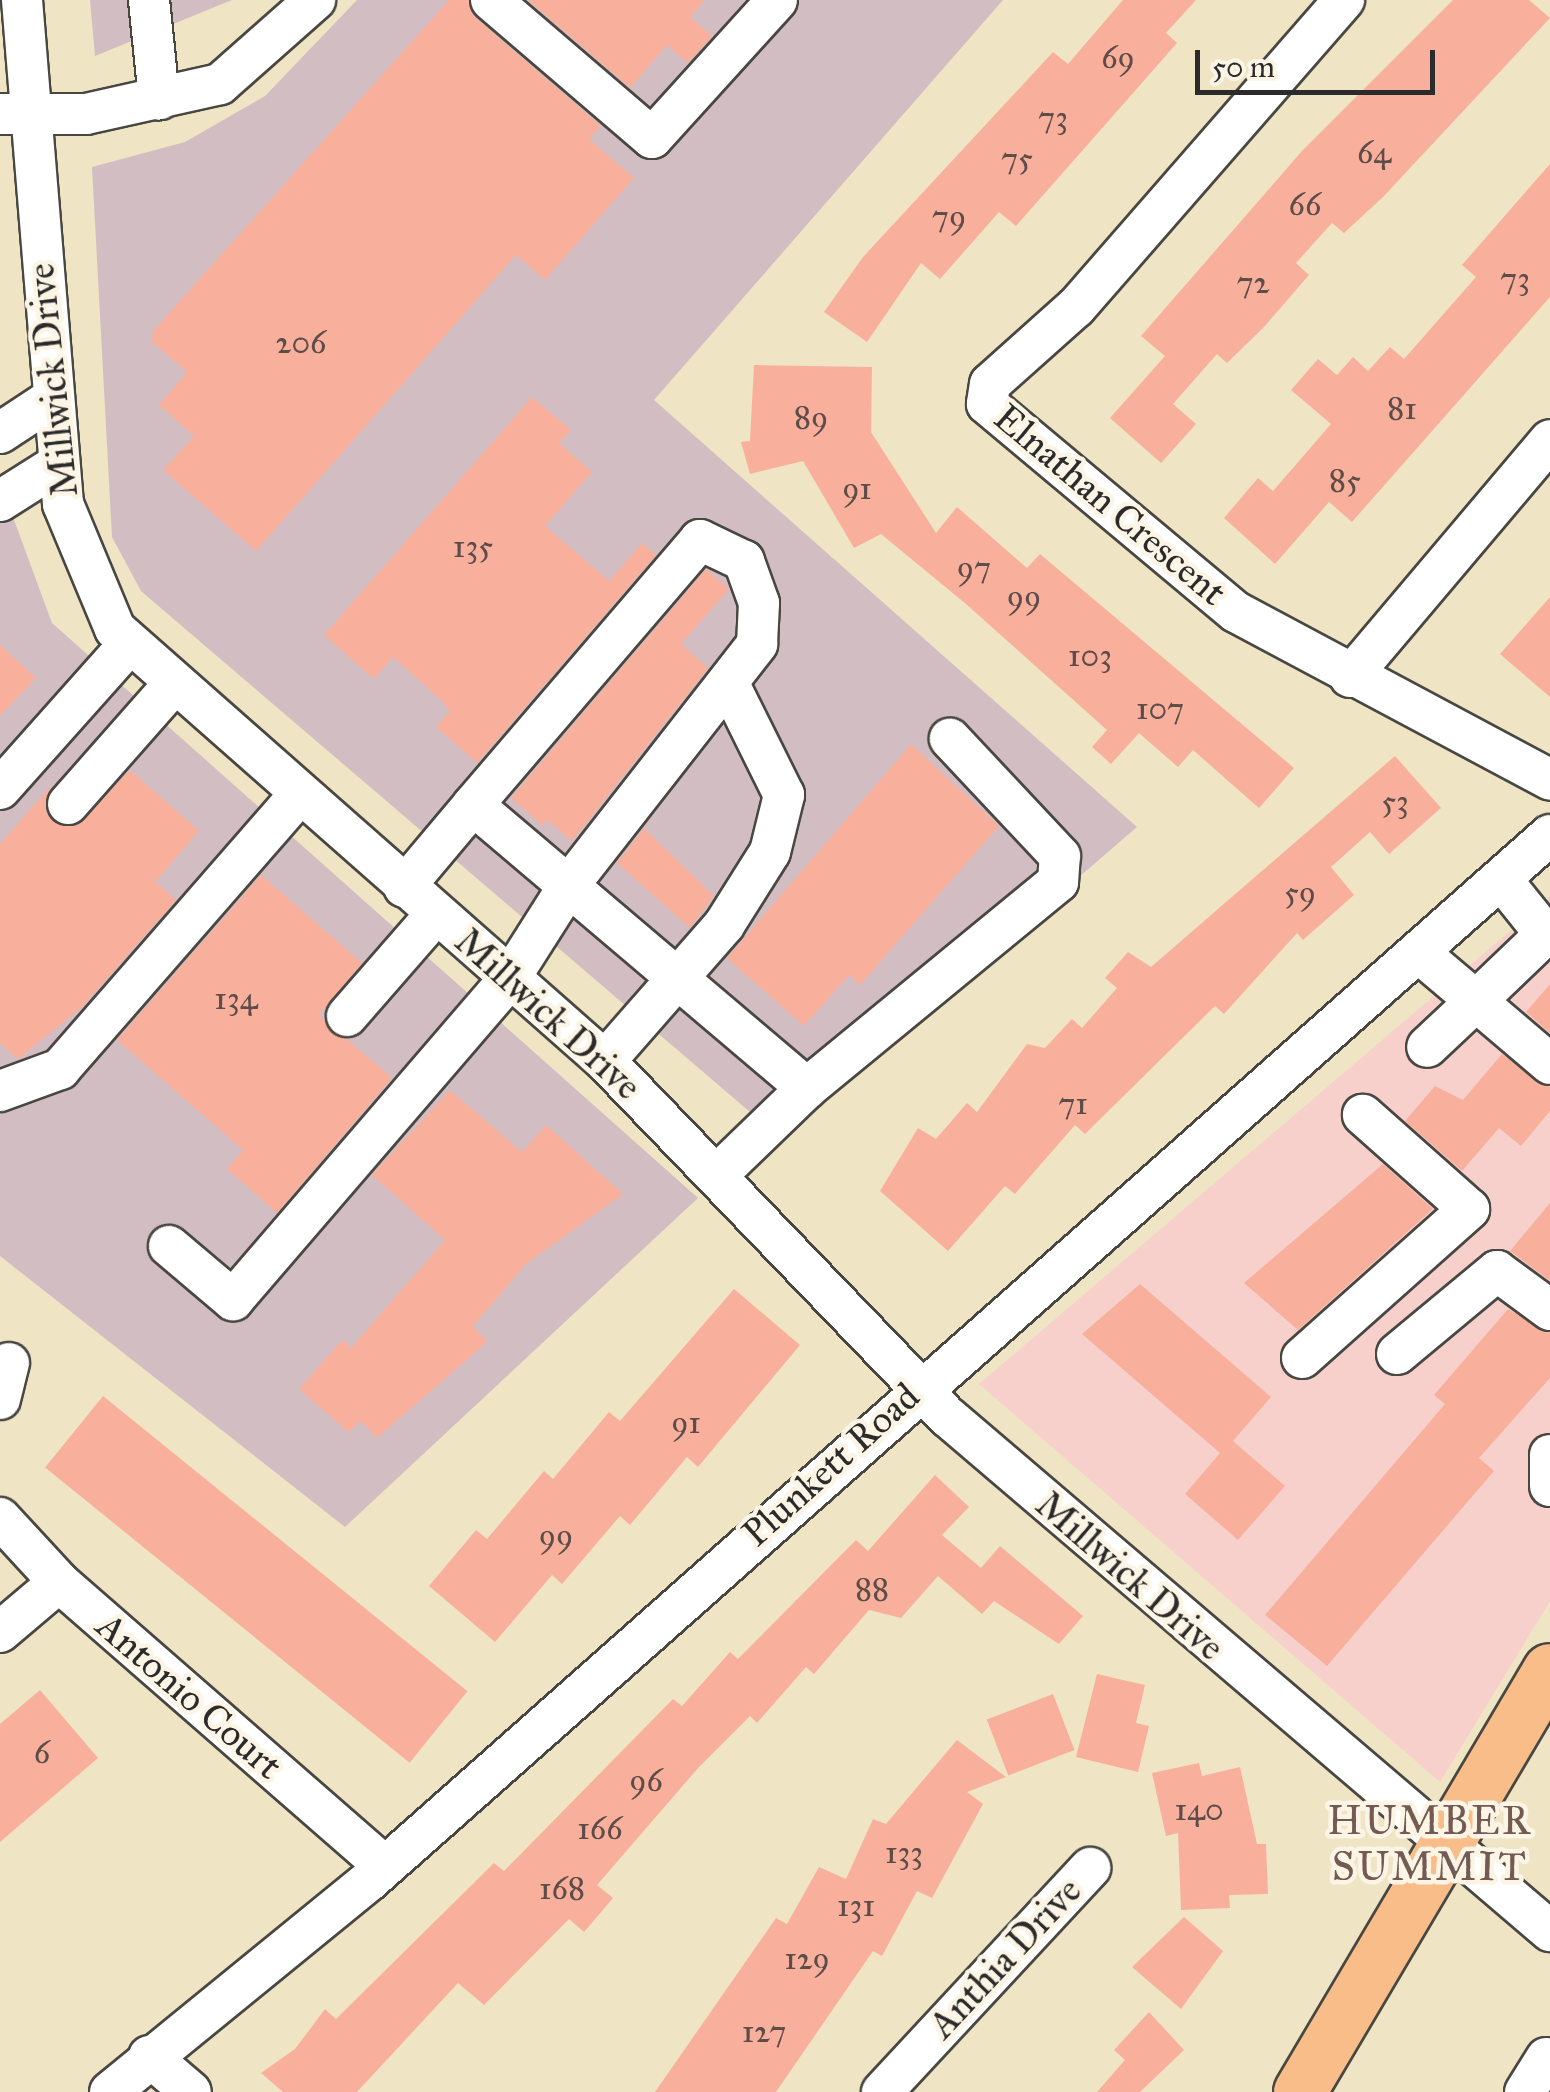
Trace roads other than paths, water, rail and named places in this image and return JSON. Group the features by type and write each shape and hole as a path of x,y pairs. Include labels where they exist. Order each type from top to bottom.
{"main road":[{"path":"1300,2092 1442,1844 1550,1670"}],"street":[{"name":"Millwick Drive","path":"22,0 15,114 57,465 74,542 128,644 605,1061 718,1174 918,1389 1442,1844 1550,1932"},
{"path":"149,0 159,99"},
{"path":"15,114 159,99 220,84 315,0"},
{"path":"491,0 652,138 777,0"},
{"name":"Elnathan Crescent","path":"1344,0 1076,308 990,384 986,404 1236,612 1350,677 1550,780"},
{"path":"0,433 50,400"},
{"path":"1350,677 1550,440"},
{"path":"0,500 57,465"},
{"path":"169,1246 233,1300 510,978 569,885 756,644 759,603 744,561 700,540 404,886"},
{"path":"0,789 128,644"},
{"path":"605,1061 678,977 770,852 784,796 728,682"},
{"path":"68,804 172,686"},
{"path":"718,1174 808,1088 1058,882 1060,856 950,739"},
{"path":"4,1086 60,1069 299,795"},
{"path":"473,804 808,1088"},
{"name":"Plunkett Road","path":"110,2092 148,2056 385,1866 918,1389 1550,835"},
{"path":"1427,1047 1548,932 1501,879"},
{"path":"347,1016 436,914"},
{"path":"1418,952 1550,1064"},
{"path":"1302,1358 1469,1210 1363,1115"},
{"path":"1398,1354 1498,1271 1550,1310"},
{"path":"1550,1456 1550,1486"},
{"name":"Antonio Court","path":"0,1518 59,1582 385,1866"},
{"path":"0,1632 59,1582"},
{"name":"Anthia Drive","path":"882,2092 1090,1868"},
{"path":"148,2056 191,2092"},
{"path":"1525,2092 1546,2058"}],"district":[{"name":"HUMBER SUMMIT","path":"1430,1844"}]}
